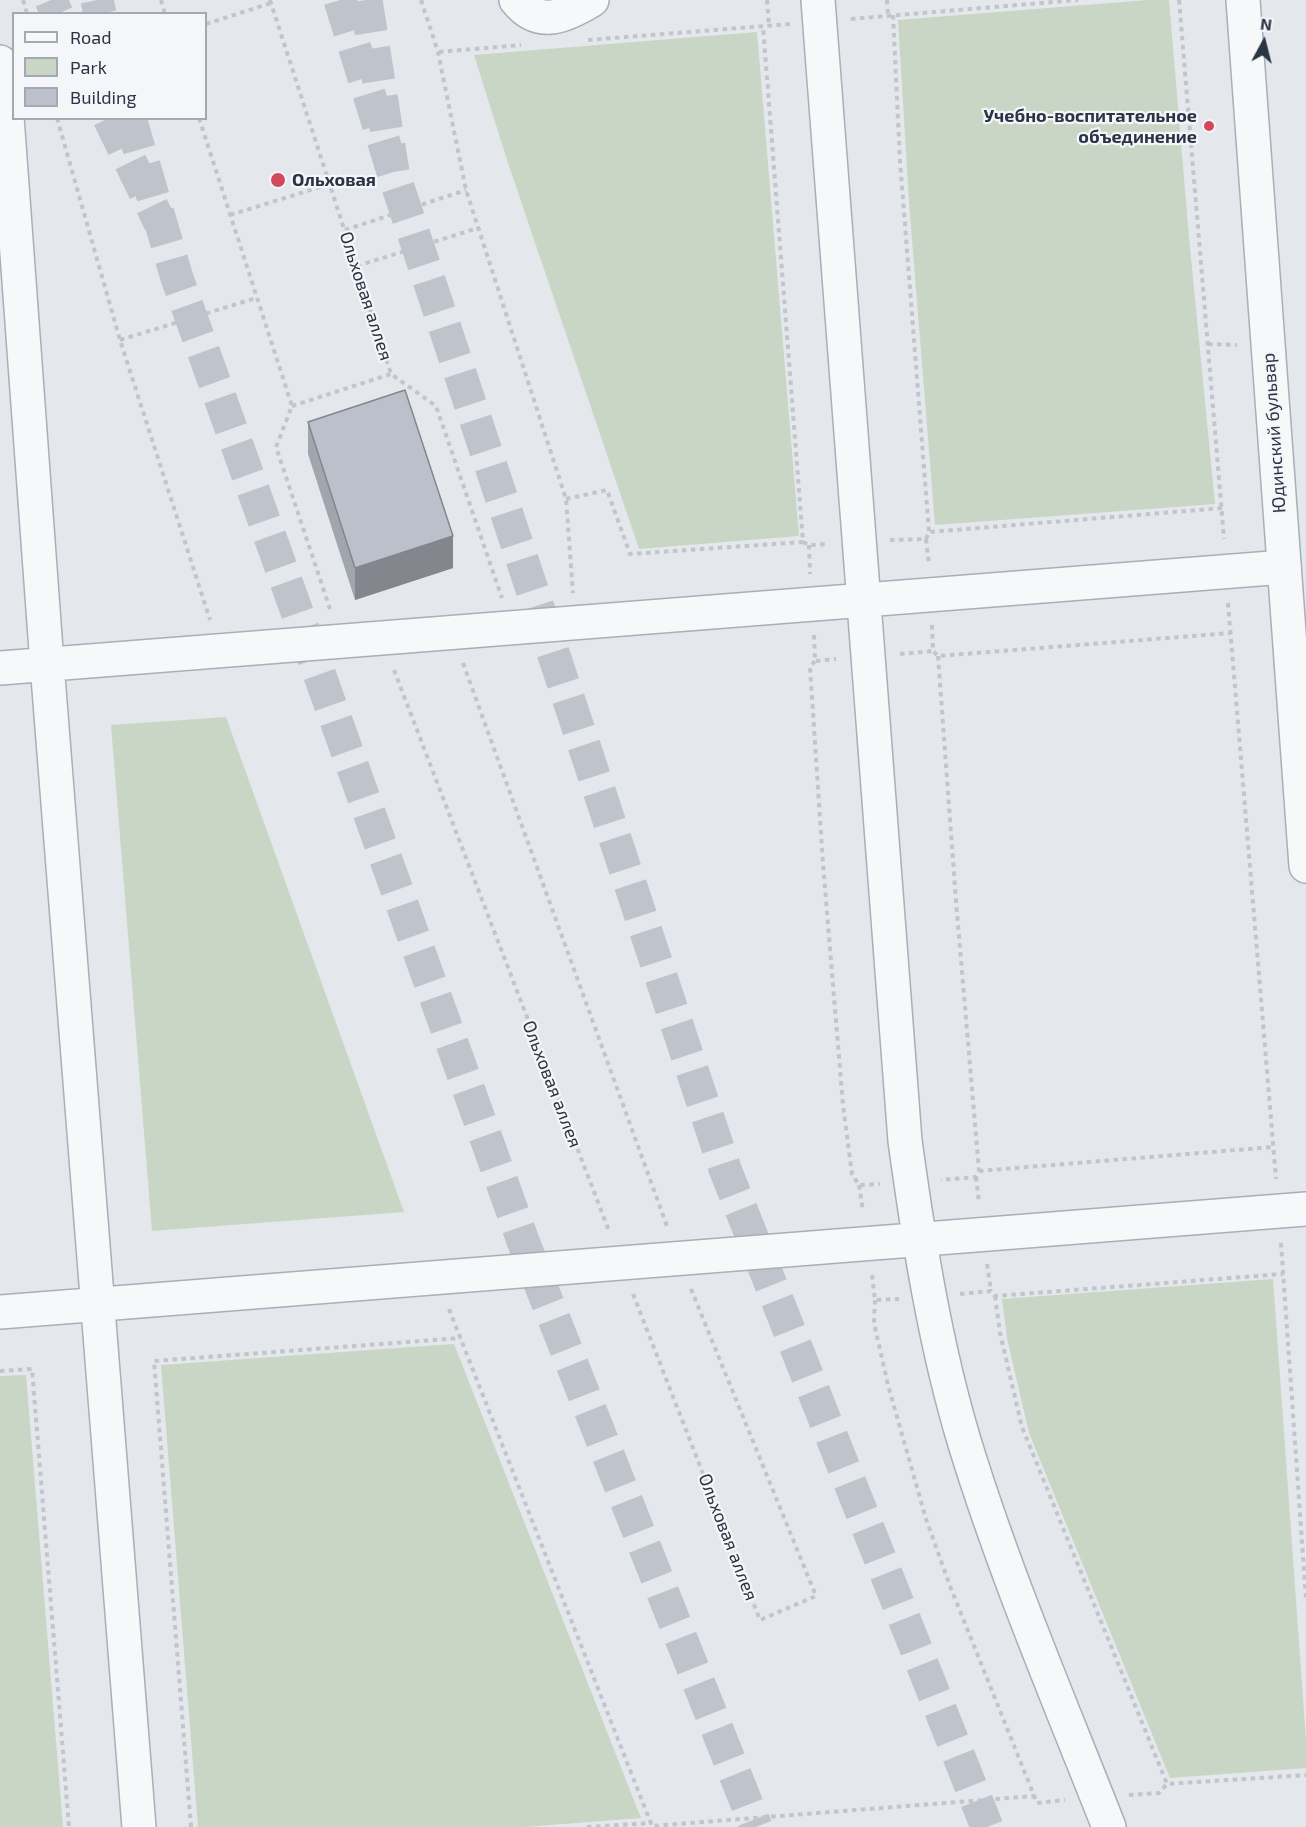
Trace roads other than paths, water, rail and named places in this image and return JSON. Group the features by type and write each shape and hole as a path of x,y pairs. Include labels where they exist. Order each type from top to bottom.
{"street":[{"path":"516,0 521,7 534,15 549,18 564,16 592,0"},
{"name":"Юдинский бульвар","path":"1244,0 1306,866"},
{"path":"819,11 905,1141 920,1240 942,1352 965,1443 995,1537 1103,1812"},
{"path":"0,62 7,117 47,664 139,1827"},
{"path":"0,668 1284,567"},
{"path":"0,1312 1292,1210"}],"tunnel":[{"path":"51,0 56,12"},
{"path":"97,0 100,12"},
{"path":"340,0 393,172 725,1169 987,1827"},
{"path":"366,0 393,172"},
{"path":"110,120 160,223"},
{"path":"131,120 177,278 523,1241 756,1827"}],"place":[{"name":"Учебно-воспитательное объединение","path":"1209,126"},
{"name":"Ольховая","path":"278,180"}]}
